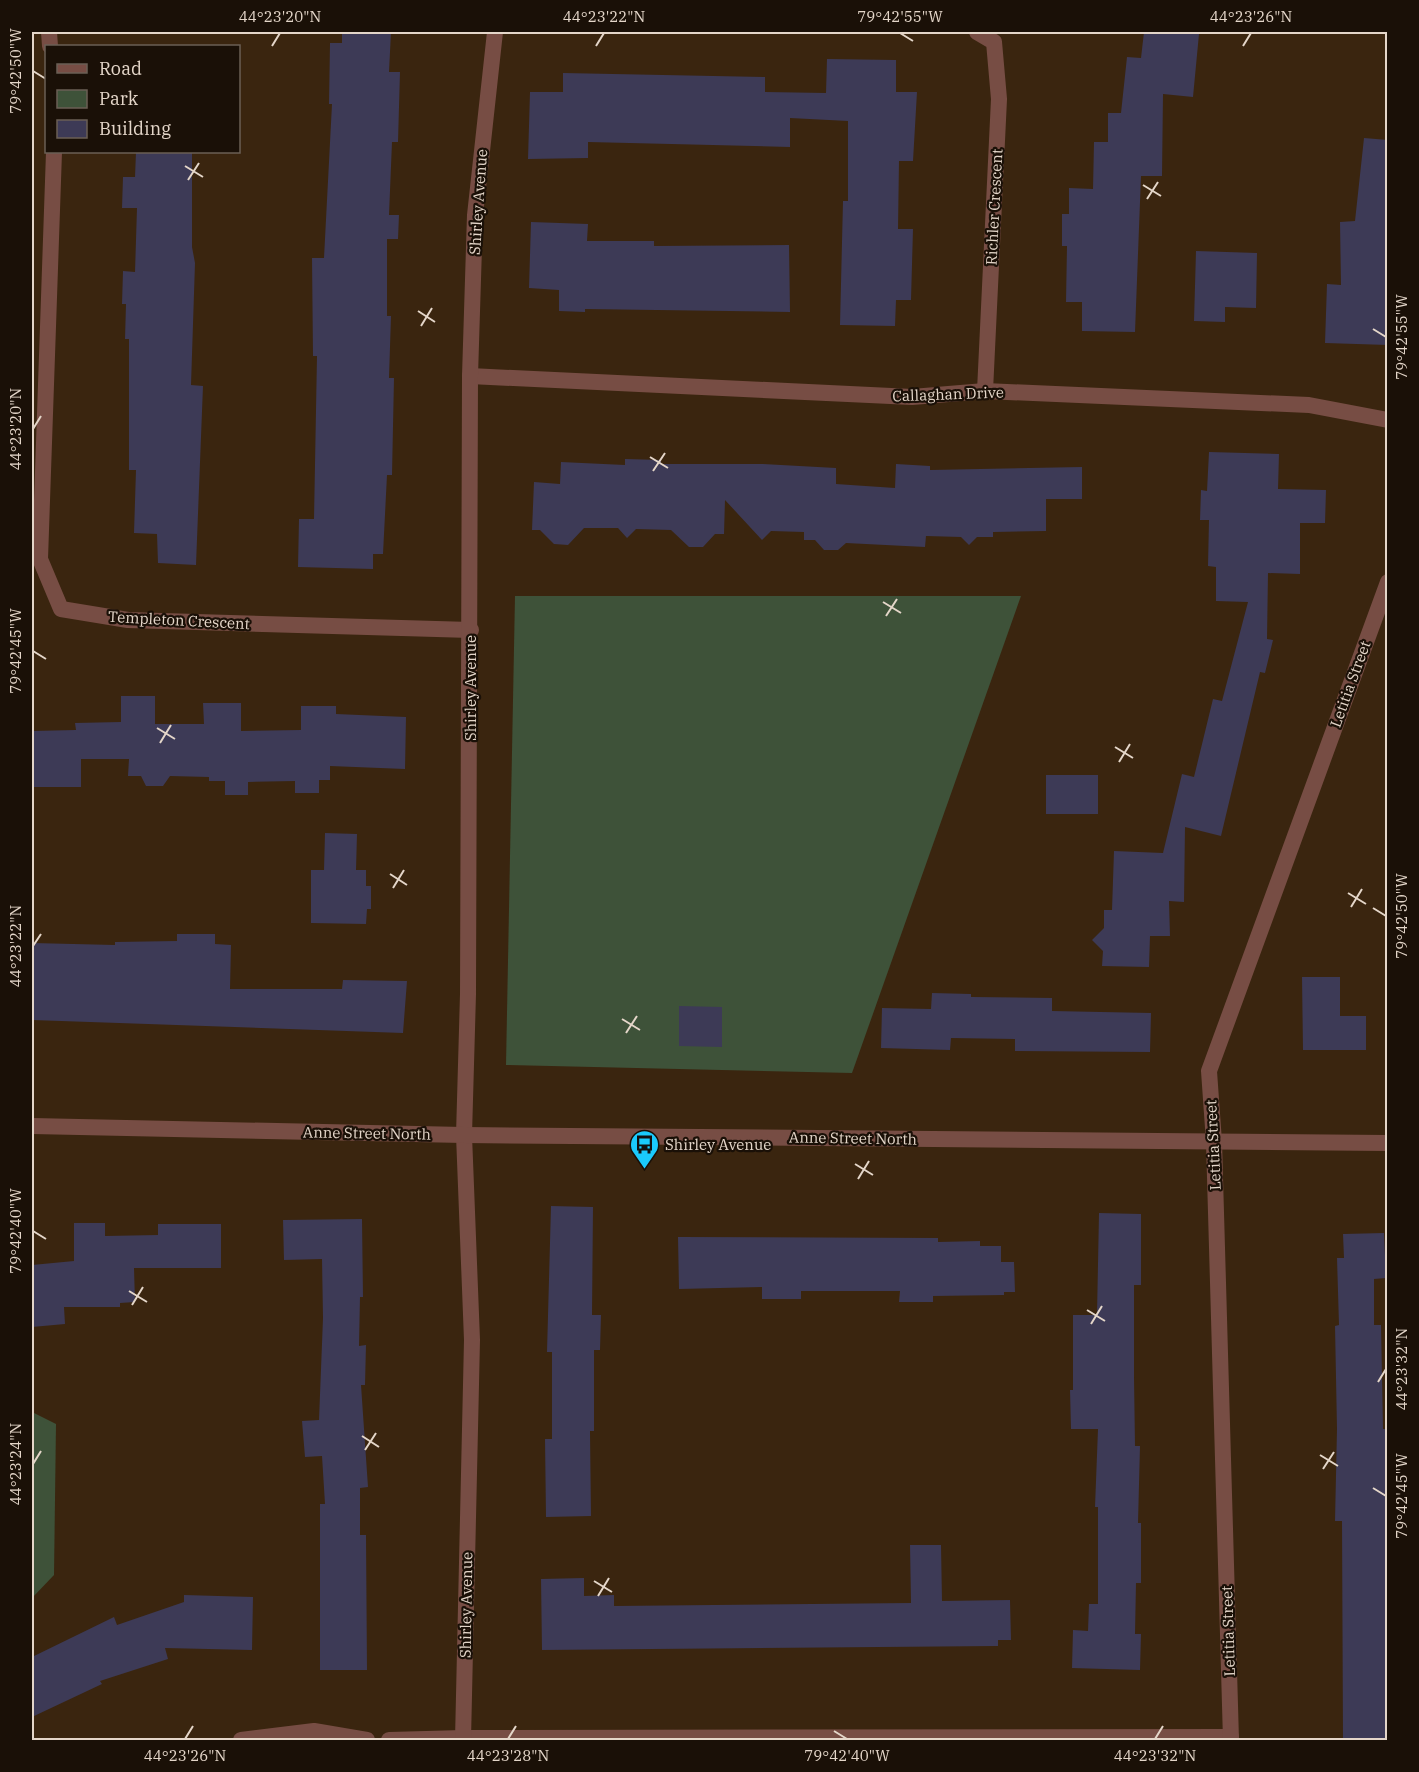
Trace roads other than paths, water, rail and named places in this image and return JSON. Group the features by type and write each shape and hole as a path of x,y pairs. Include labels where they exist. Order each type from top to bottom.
{"street":[{"name":"Shirley Avenue","path":"464,1739 472,1340 464,1135 468,994 471,630 470,376 475,215 495,32"},
{"name":"Richler Crescent","path":"977,32 993,42 999,99 985,392"},
{"name":"Templeton Crescent","path":"54,153 40,559 61,609 128,620 471,630"},
{"name":"Callaghan Drive","path":"470,376 912,397 985,392 1309,405 1388,420"},
{"name":"Letitia Street","path":"1232,1738 1214,1142 1209,1071 1388,582"},
{"name":"Anne Street North","path":"32,1126 464,1135 1388,1143"},
{"path":"241,1740 315,1731 367,1740"},
{"path":"389,1740 1232,1738"}],"place":[{"name":"Shirley Avenue","path":"644,1170"}]}
